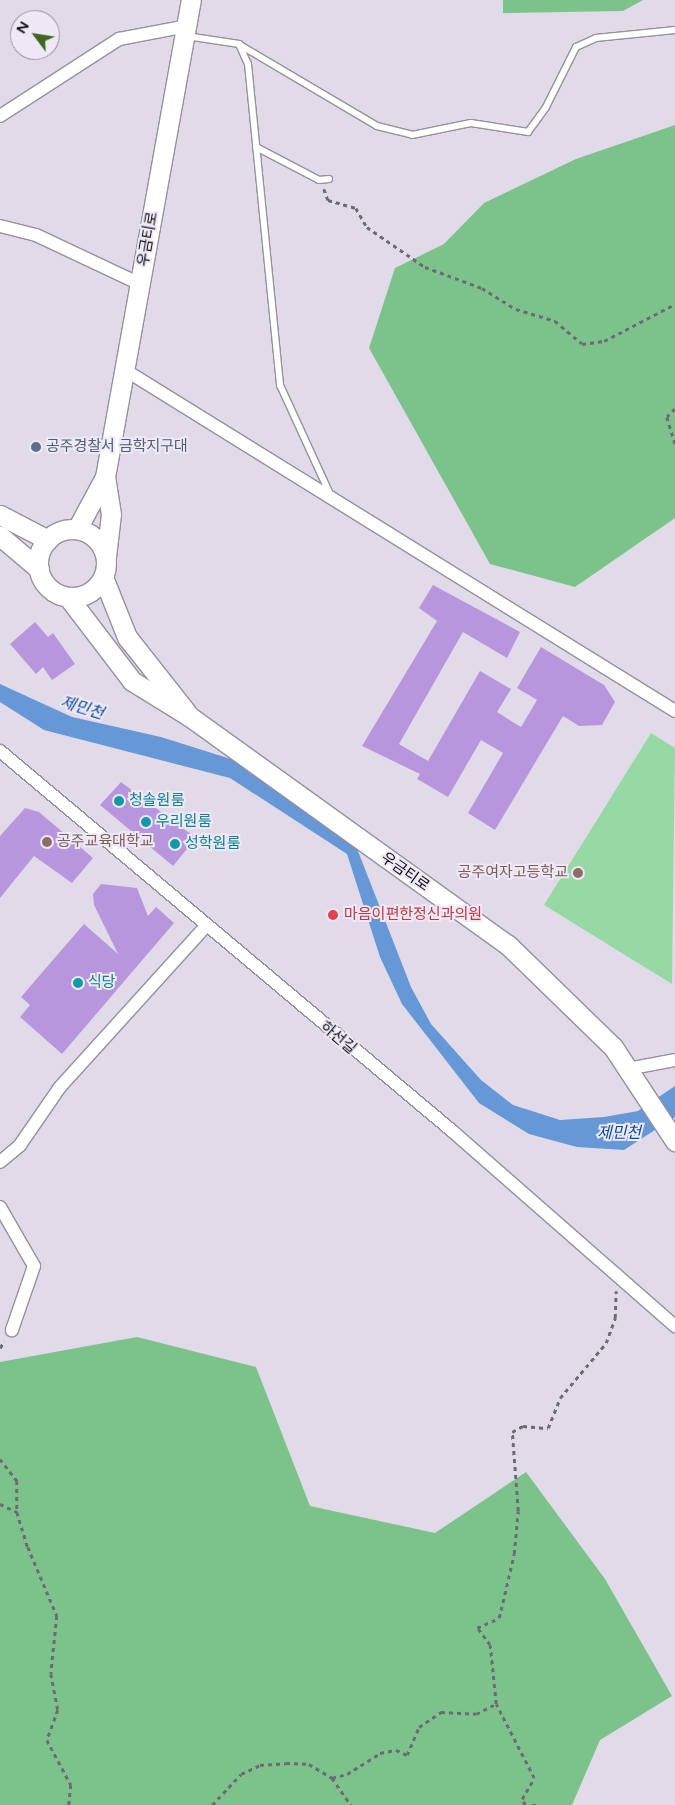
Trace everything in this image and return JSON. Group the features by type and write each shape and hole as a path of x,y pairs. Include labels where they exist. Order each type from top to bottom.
{"main road":[{"name":"우금티로","path":"106,557 111,514 106,477 191,0"},
{"name":"우금티로","path":"77,529 106,477"},
{"path":"0,515 48,540 77,529 96,538 106,557 103,577 89,593 68,596 49,588 39,569 0,536"},
{"path":"39,569 48,540"},
{"name":"우금티로","path":"103,577 127,637 189,716"},
{"name":"우금티로","path":"68,596 132,681 189,716 508,944 567,998 613,1047 646,1093 675,1140"}],"street":[{"path":"0,116 118,39 186,31"},
{"path":"0,226 36,235 140,284"},
{"path":"125,370 330,495 675,711"},
{"name":"하선길","path":"0,751 675,1326"},
{"path":"0,1162 20,1145 60,1087 206,926"},
{"path":"627,1069 675,1060"},
{"path":"0,1208 34,1266 12,1330"}],"lane":[{"path":"186,31 239,44 377,126 412,135 471,123 528,132 546,107 576,47 596,38 675,30"},
{"path":"239,44 248,64 280,385 330,495"},
{"path":"256,147 319,180 329,179"}],"path":[{"path":"319,180 328,200 356,208 367,227 426,267 482,288 516,310 555,321 582,344 604,341 675,304"},
{"path":"675,409 666,417 675,444"},
{"path":"525,1805 522,1799 534,1778 496,1704 490,1645 477,1630 499,1618 514,1554 518,1511 513,1489 512,1432 522,1426 548,1428 560,1398 597,1358 610,1334 619,1278"},
{"path":"0,1459 17,1481 18,1512 57,1616 50,1674 58,1710 47,1740 71,1785 69,1805"},
{"path":"0,1504 18,1512"},
{"path":"332,1778 347,1774 380,1753 396,1750 407,1755 419,1727 441,1712 476,1714 496,1704"},
{"path":"212,1805 241,1774 260,1765 309,1764 332,1778 351,1805"},
{"path":"532,1805 538,1805"}],"green space":[{"path":"503,0 643,0 623,11 503,13"},
{"path":"675,125 675,518 575,587 490,564 369,348 395,268 444,244 484,203 576,159"},
{"path":"651,733 675,748 672,984 544,905"},
{"path":"137,1337 256,1367 310,1506 435,1533 526,1472 605,1579 672,1696 600,1740 572,1805 0,1805 0,1362"}],"water":[{"name":"제민천","path":"0,684 72,717 161,737 237,761 356,846 411,987 431,1024 481,1080 513,1105 560,1120 604,1117 638,1111 675,1086 675,1117 624,1150 577,1147 529,1134 479,1103 402,1004 380,957 347,854 230,778 44,730 0,702"}],"building":[{"path":"433,585 520,632 507,658 463,632 399,744 428,761 480,671 511,689 497,712 521,727 537,700 517,688 541,647 604,685 615,702 602,725 579,726 563,716 495,830 468,813 503,753 481,740 448,797 417,779 420,774 362,746 437,621 419,608"},
{"path":"35,622 48,637 53,633 75,664 52,680 43,667 36,674 10,644"},
{"path":"121,782 196,838 173,866 100,805"},
{"path":"25,808 39,812 93,858 72,883 34,856 0,898 0,836"},
{"name":"식당","path":"101,884 137,888 148,916 156,907 174,923 62,1054 20,1017 30,1005 21,997 84,924 118,954 94,905 93,894"}],"place":[{"name":"공주경찰서 금학지구대","path":"36,447"},
{"name":"청솔원룸","path":"119,801"},
{"name":"우리원룸","path":"146,822"},
{"name":"공주교육대학교","path":"47,842"},
{"name":"성학원룸","path":"175,844"},
{"name":"공주여자고등학교","path":"578,873"},
{"name":"마음이편한정신과의원","path":"333,915"},
{"name":"식당","path":"78,983"}]}
